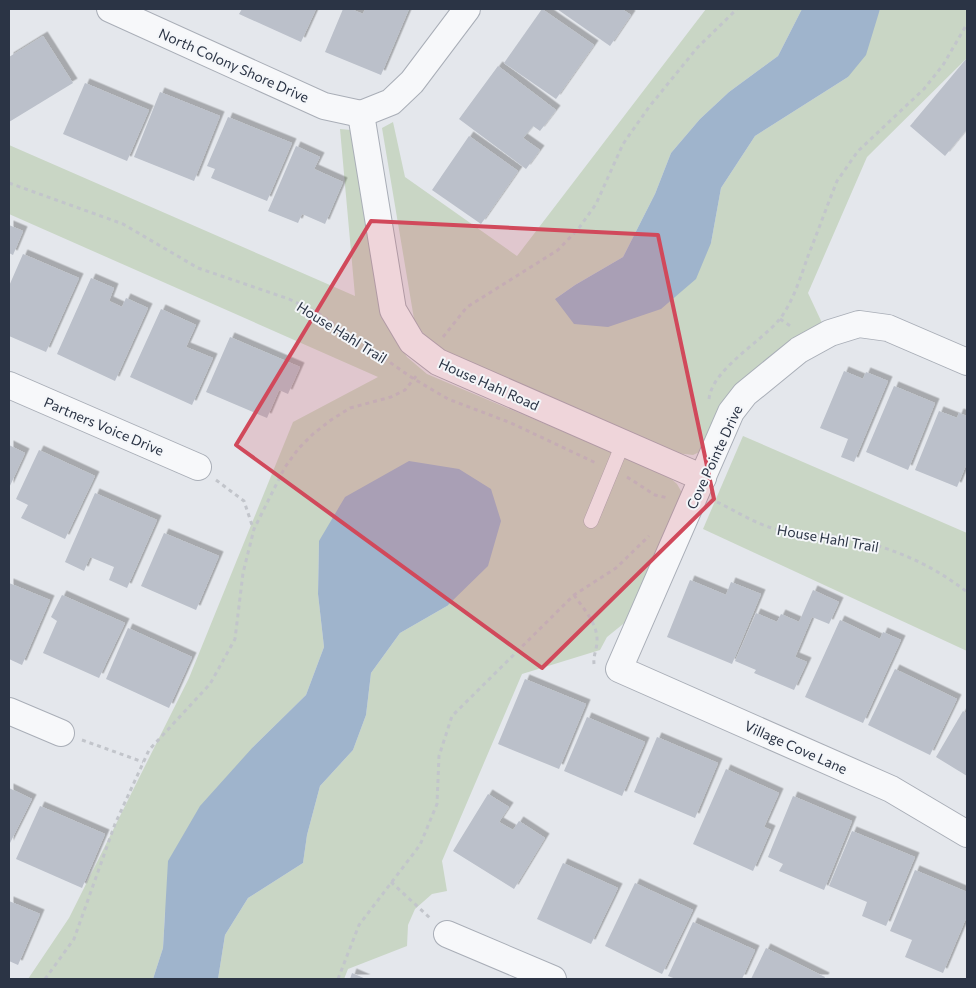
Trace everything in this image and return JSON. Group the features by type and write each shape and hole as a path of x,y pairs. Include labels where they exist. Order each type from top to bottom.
{"street":[{"name":"North Colony Shore Drive","path":"110,9 324,106 361,114"},
{"path":"361,114 391,102 412,82 467,9"},
{"name":"House Hahl Road","path":"361,114 393,310 412,342 438,362 623,443 708,489"},
{"name":"Cove Pointe Drive","path":"607,671 708,489 731,412 745,394 800,350 830,333 859,324 888,328 967,362"},
{"name":"Partners Voice Drive","path":"9,385 198,467"},
{"name":"Village Cove Lane","path":"607,671 891,789 967,834"},
{"path":"9,711 61,733"},
{"path":"447,934 553,979"}],"lane":[{"path":"591,521 623,443"}],"path":[{"path":"45,979 74,939 115,824 148,750 210,684 235,639 243,573 254,529 286,467 313,434 350,408 391,397 405,390 456,319 468,307 558,250 579,228 596,204 623,144 649,107 697,48 737,9"},
{"path":"709,402 715,382 724,370 764,336 780,319 798,285 837,181 847,165 858,151 924,89 943,65 967,24"},
{"name":"House Hahl Trail","path":"9,183 123,224 198,268 289,299 318,313 414,379 448,399 511,423 637,482 655,495 667,498 664,506"},
{"path":"198,467 244,501 254,529"},
{"name":"House Hahl Trail","path":"708,489 772,528 840,537 876,545 912,558 947,577 967,592"},
{"path":"338,979 359,925 420,845 437,804 439,756 452,716 574,594 616,568 656,530"},
{"path":"574,594 596,629 598,640 593,656 607,671"},
{"path":"61,733 143,762"},
{"path":"391,882 447,934"}],"highlighted area":[{"path":"371,221 658,235 714,499 542,668 236,445"}],"green space":[{"path":"706,9 802,9 778,56 729,92 700,119 671,153 655,194 623,257 555,299 711,243 721,188 755,136 848,77 880,9 967,9 967,58 867,157 808,293 823,325 708,448 693,455 676,453 457,359 428,341 414,319 382,128 393,122 405,177 517,256"},
{"path":"340,129 351,130 392,333 407,357 427,374 668,476 677,484 685,498 633,616 607,637 600,650 522,674 442,861 447,891 432,894 415,909 408,925 407,946 348,969 344,979 218,979 225,935 248,898 303,863 307,835 320,786 353,750 366,715 371,673 400,633 447,606 319,541 318,594 324,647 306,695 253,747 165,912 163,948 153,979 28,979 69,918 189,678 293,422 378,377 9,214 9,145 355,296"},
{"path":"743,436 967,533 967,651 703,529"}],"water":[{"path":"802,9 880,9 866,55 848,77 755,136 721,188 711,243 696,279 661,309 608,327 574,324 555,299 623,257 655,194 671,153 700,119 729,92 778,56"},
{"path":"409,461 459,469 491,489 501,521 488,566 447,606 400,633 371,673 366,715 353,750 320,786 307,835 303,863 248,898 225,935 218,979 153,979 163,948 168,861 200,806 253,747 306,695 324,647 318,594 319,541 345,497"}],"building":[{"path":"242,9 316,9 301,42 239,14"},
{"path":"343,9 351,9 363,14 365,9 409,9 381,75 325,52"},
{"path":"542,9 594,45 556,99 504,63"},
{"path":"557,9 622,9 631,15 610,46"},
{"path":"43,36 73,83 9,122 9,57"},
{"path":"967,58 967,129 945,156 910,126"},
{"path":"498,66 556,110 540,131 533,126 523,138 540,150 526,169 459,119"},
{"path":"85,83 149,110 127,161 63,134"},
{"path":"160,92 220,116 194,181 134,157"},
{"path":"228,117 292,143 267,201 211,178 215,169 207,166"},
{"path":"469,136 518,171 481,224 432,190"},
{"path":"296,146 320,157 314,169 343,182 325,224 302,214 298,223 268,211"},
{"path":"9,225 23,231 13,255 9,253"},
{"path":"23,254 79,278 46,352 9,336 9,286"},
{"path":"91,278 114,288 109,301 122,307 126,298 148,308 115,381 57,354"},
{"path":"161,309 196,325 186,347 213,358 192,405 130,377"},
{"path":"230,337 300,367 288,394 279,390 267,418 206,392"},
{"path":"844,371 863,379 866,372 888,381 854,462 841,457 848,439 820,428"},
{"path":"894,386 935,403 908,470 866,452"},
{"path":"939,411 957,418 959,413 967,416 967,463 957,487 915,470"},
{"path":"9,445 25,453 9,488"},
{"path":"39,450 95,476 65,539 21,518 28,505 16,499"},
{"path":"95,493 157,520 127,588 109,580 114,567 90,557 84,571 65,562"},
{"path":"164,533 219,556 196,610 141,586"},
{"path":"690,580 726,595 731,582 761,594 732,664 667,637"},
{"path":"9,583 50,600 22,665 9,659"},
{"path":"813,590 839,602 829,624 812,617 795,657 807,662 794,690 754,673 756,670 735,661 756,613 777,622 781,614 799,622"},
{"path":"62,595 125,623 99,678 43,653 57,621 51,617"},
{"path":"840,620 880,639 883,632 901,640 863,723 805,697"},
{"path":"128,628 192,657 169,708 106,679"},
{"path":"895,669 957,699 930,755 868,725"},
{"path":"525,679 586,704 559,769 498,744"},
{"path":"963,711 967,714 967,776 936,757"},
{"path":"587,717 645,742 622,796 564,771"},
{"path":"657,737 718,763 695,818 634,792"},
{"path":"726,769 779,793 764,827 771,830 753,871 693,844"},
{"path":"9,788 32,799 9,845"},
{"path":"488,794 509,807 499,822 513,830 519,821 545,838 514,889 453,851"},
{"path":"793,796 852,821 824,890 779,871 783,864 768,857"},
{"path":"40,806 105,834 82,888 16,859"},
{"path":"852,831 915,857 886,926 862,916 867,902 829,886"},
{"path":"563,863 618,888 591,944 537,919"},
{"path":"915,870 967,892 967,916 943,973 905,957 912,940 890,931"},
{"path":"635,883 693,910 662,974 605,946"},
{"path":"9,901 40,914 18,965 9,961"},
{"path":"693,922 755,950 742,979 676,979 668,976"},
{"path":"766,948 825,977 824,979 751,979"},
{"path":"352,973 366,979 350,979"}]}
